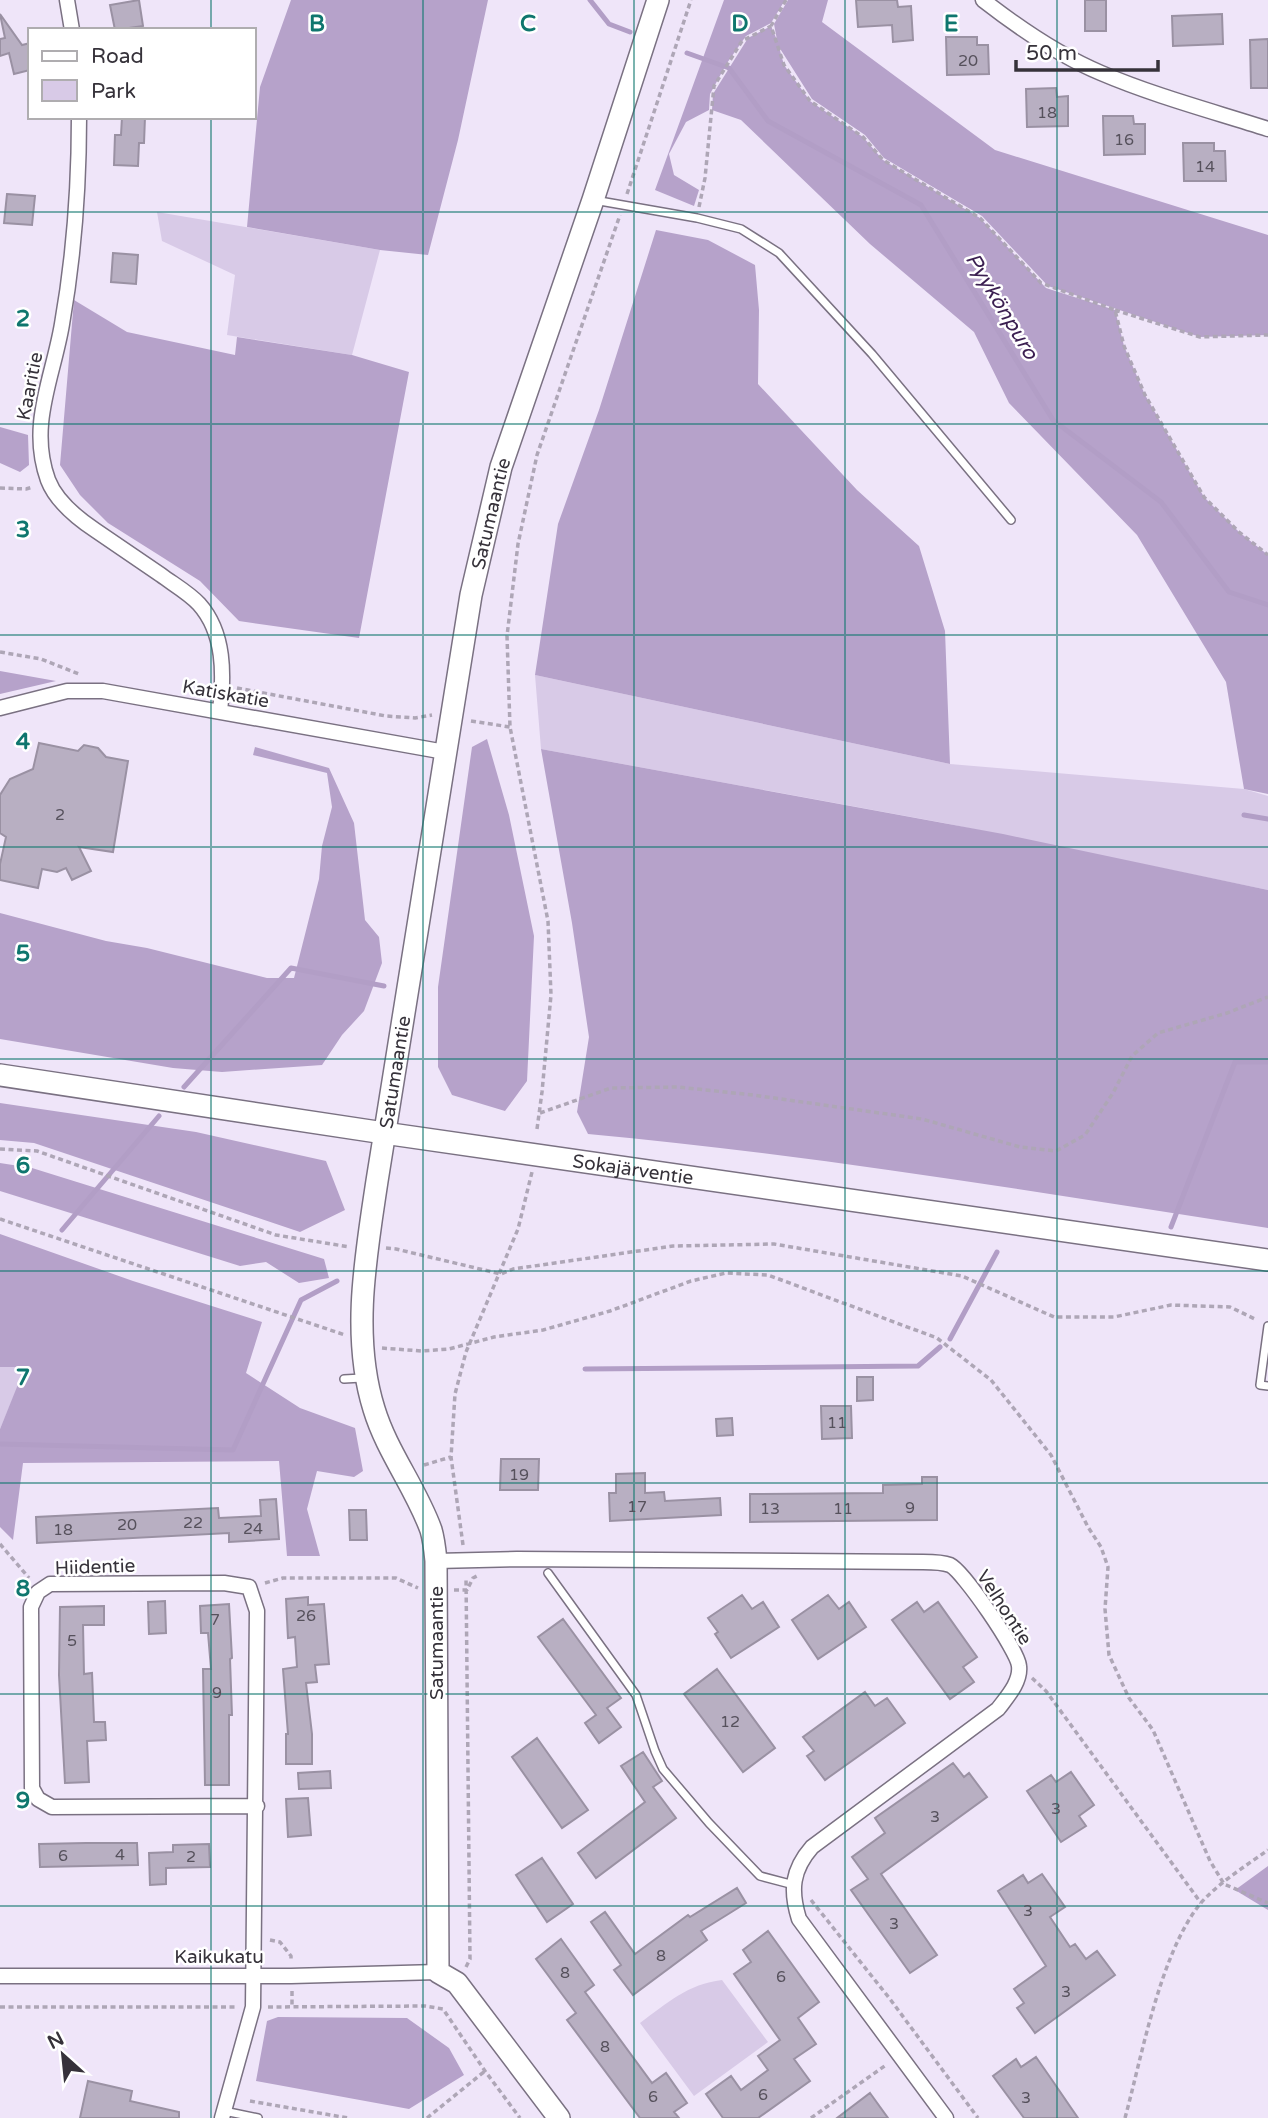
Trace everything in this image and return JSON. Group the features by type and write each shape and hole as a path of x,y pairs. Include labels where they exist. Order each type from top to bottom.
{"street":[{"path":"67,0 72,28"},
{"name":"Satumaantie","path":"438,1972 436,1562 432,1532 392,1453 374,1409 367,1378 362,1340 367,1248 471,595 501,467 593,200 658,0"},
{"path":"983,0 1058,52 1098,72 1142,90 1268,129"},
{"name":"Kaaritie","path":"79,119 76,215 62,325 40,420 42,458 49,483 75,516 199,604 214,629 220,649 220,711"},
{"name":"Katiskatie","path":"0,708 67,691 103,691 446,752"},
{"name":"Sokajärventie","path":"0,1075 1268,1260"},
{"name":"Velhontie","path":"436,1562 531,1559 951,1565 962,1576 1013,1647 1020,1667 1013,1690 998,1709 812,1847 800,1861 794,1885"},
{"name":"Hiidentie","path":"249,1587 224,1583 50,1584 38,1592 31,1607 32,1788 38,1799 52,1807 257,1806"},
{"path":"225,2109 253,2007 257,1611 249,1587"},
{"path":"794,1885 793,1900 799,1919 946,2118"},
{"path":"438,1972 457,1983 559,2118"},
{"name":"Kaikukatu","path":"0,1976 253,1976 438,1972"}],"lane":[{"path":"593,200 697,218 741,229 779,253 872,354 972,477 1011,520"},
{"path":"1268,1326 1261,1385 1268,1387"},
{"path":"344,1379 367,1378"},
{"path":"548,1573 636,1695 663,1769 709,1823 760,1875 794,1885"},
{"path":"225,2109 258,2118"}],"path":[{"path":"537,1129 551,995 548,921 510,727 507,636 519,544 537,455 691,0"},
{"path":"697,218 705,177 714,86 742,41 771,26 786,0"},
{"path":"771,26 784,65 810,101 863,137 883,160 980,218 1041,283 1200,337 1268,335"},
{"path":"1115,310 1124,346 1145,395 1204,497 1239,532 1268,555"},
{"path":"0,488 26,489 49,483"},
{"path":"0,652 41,659 80,674 103,691"},
{"path":"222,685 386,716 415,718 433,715 510,727"},
{"path":"539,1113 611,1088 678,1087 922,1119 1020,1147 1056,1152 1085,1135 1113,1093 1132,1056 1158,1033 1227,1013 1268,997"},
{"path":"0,1149 37,1151 276,1235 346,1247 396,1249 501,1274 513,1269 673,1246 774,1244 962,1276 1054,1317 1114,1317 1171,1306 1230,1307 1268,1326"},
{"path":"443,2008 470,1959 467,1590 451,1457 455,1395 470,1343 518,1229 534,1167"},
{"path":"0,1219 379,1347 449,1349 543,1330 610,1311 691,1281 726,1273 768,1275 937,1338 991,1380 1051,1455 1101,1547 1108,1567 1105,1609 1109,1655 1129,1698 1153,1730 1210,1861 1224,1884 1268,1903"},
{"path":"424,1465 451,1457"},
{"path":"0,1544 26,1572 38,1592"},
{"path":"249,1587 283,1578 396,1578 415,1587 467,1590"},
{"path":"1020,1667 1046,1691 1201,1903"},
{"path":"1125,2118 1161,1983 1183,1931 1201,1903 1268,1850"},
{"path":"794,1885 814,1903 978,2118"},
{"path":"254,1938 280,1942 291,1956"},
{"path":"0,2007 443,2008 520,2118"},
{"path":"811,2118 900,2056"},
{"path":"427,2118 485,2071"},
{"path":"225,2109 348,2118"}],"green space":[{"path":"157,212 380,250 352,355 227,335 235,275 162,241"},
{"path":"535,675 950,764 1244,789 1268,796 1268,890 944,823 541,749"},
{"path":"0,1367 26,1367 0,1429"},
{"path":"722,1980 768,2042 694,2096 640,2023 688,1990"}],"shaded area":[{"path":"291,0 488,0 458,140 428,255 380,250 247,227 260,87"},
{"path":"724,0 785,0 771,23 746,36 710,94 709,110 686,122 669,154 674,175 699,190 694,206 655,190"},
{"path":"788,0 828,0 822,22 995,150 1268,235 1268,335 1200,337 1048,286 982,216 884,158 865,135 812,99 779,47 784,65 810,101 863,137 883,160 980,218 1046,288 1115,310 1124,346 1145,395 1204,497 1239,532 1268,555 1268,794 1244,789 1226,682 1137,535 1009,403 974,332 870,244 741,120 712,110 713,94 748,38 771,26 777,40 774,24"},
{"path":"656,230 708,240 755,265 759,310 758,384 857,490 919,546 945,631 950,764 535,675 558,524 599,410"},
{"path":"74,300 127,332 235,355 237,337 352,355 409,372 359,638 239,621 200,581 108,523 80,495 60,465"},
{"path":"0,427 28,435 29,465 20,472 0,463"},
{"path":"0,671 56,681 0,694"},
{"path":"487,739 509,815 534,936 527,1081 505,1111 452,1095 438,1067 438,987 472,747"},
{"path":"255,747 329,768 354,823 365,920 379,937 382,963 364,1011 342,1035 322,1065 222,1072 173,1068 0,1039 0,913 106,941 147,948 267,978 294,978 319,879 322,846 332,807 327,773 253,755"},
{"path":"541,749 1003,834 1268,890 1268,1228 844,1164 588,1134 577,1112 589,1037"},
{"path":"0,1103 196,1132 326,1161 345,1210 300,1232 34,1143 0,1140"},
{"path":"0,1163 32,1168 324,1259 329,1278 299,1283 266,1262 240,1266 0,1191"},
{"path":"0,1234 133,1281 262,1322 246,1373 300,1408 355,1428 363,1471 354,1477 317,1471 307,1509 320,1556 287,1556 279,1461 23,1463 13,1540 0,1527 0,1429 25,1367 0,1367"},
{"path":"1268,1866 1268,1910 1235,1890"},
{"path":"278,2017 407,2018 449,2048 464,2075 409,2109 256,2081 267,2021"}],"building":[{"path":"139,0 143,26 115,28 110,5"},
{"path":"856,0 897,0 898,7 911,6 913,40 893,42 892,25 858,27"},
{"path":"1085,0 1106,0 1106,31 1085,31"},
{"path":"0,14 22,45 28,44 28,70 14,74 9,53 0,56 0,39 5,38"},
{"path":"1222,14 1223,44 1173,46 1172,16"},
{"path":"946,37 977,37 977,45 988,45 989,74 947,75"},
{"path":"1268,39 1268,88 1251,88 1250,40"},
{"path":"1056,88 1057,97 1068,96 1068,126 1027,127 1026,89"},
{"path":"1103,116 1133,116 1134,124 1145,124 1145,154 1104,155"},
{"path":"122,119 145,119 144,143 139,143 138,166 114,165 115,135 121,135"},
{"path":"1183,143 1214,143 1214,151 1225,151 1226,181 1184,181"},
{"path":"7,194 35,196 32,225 4,223"},
{"path":"113,253 138,255 136,284 111,282"},
{"path":"39,743 78,751 84,745 98,748 106,757 128,761 113,852 79,847 91,871 72,880 66,868 57,872 42,869 38,888 0,880 0,864 6,837 0,833 0,795 10,779 33,769"},
{"path":"857,1377 873,1377 873,1400 857,1401"},
{"path":"821,1406 851,1406 852,1438 822,1439"},
{"path":"732,1418 733,1435 717,1436 716,1419"},
{"path":"501,1459 539,1459 538,1490 500,1490"},
{"path":"645,1473 645,1493 664,1492 665,1501 720,1498 721,1515 610,1521 609,1493 616,1493 616,1474"},
{"path":"922,1477 937,1477 937,1520 750,1522 750,1494 883,1493 883,1485 922,1484"},
{"path":"276,1499 279,1539 229,1542 229,1533 37,1543 36,1517 218,1508 219,1518 261,1516 260,1500"},
{"path":"349,1510 366,1510 367,1540 350,1540"},
{"path":"742,1595 752,1609 763,1602 779,1627 731,1658 708,1618"},
{"path":"828,1595 839,1609 849,1602 866,1627 818,1659 792,1620"},
{"path":"308,1597 308,1605 324,1604 329,1664 315,1665 317,1682 306,1683 312,1734 312,1764 286,1764 288,1734 283,1669 297,1667 295,1637 288,1638 286,1599"},
{"path":"165,1601 166,1633 149,1634 148,1602"},
{"path":"917,1602 924,1612 938,1602 977,1657 963,1667 974,1682 950,1699 892,1620"},
{"path":"229,1604 232,1715 229,1715 229,1785 205,1785 203,1669 211,1669 208,1633 201,1633 200,1606"},
{"path":"104,1606 104,1625 83,1625 84,1674 92,1673 94,1722 105,1722 106,1740 87,1741 89,1782 65,1783 59,1675 60,1607"},
{"path":"563,1619 621,1698 607,1708 621,1727 599,1743 585,1723 596,1715 538,1637"},
{"path":"717,1669 775,1748 743,1772 684,1694"},
{"path":"865,1692 875,1706 887,1698 905,1723 825,1780 807,1756 814,1751 803,1737"},
{"path":"537,1738 588,1810 562,1828 512,1757"},
{"path":"643,1752 662,1781 653,1787 676,1818 596,1878 578,1853 645,1802 621,1766"},
{"path":"953,1763 964,1777 969,1773 987,1797 881,1874 937,1955 910,1973 851,1890 868,1879 852,1857 885,1833 875,1818"},
{"path":"330,1771 331,1788 299,1789 298,1773"},
{"path":"1071,1772 1094,1805 1079,1816 1086,1826 1061,1842 1027,1791 1051,1775 1056,1782"},
{"path":"308,1798 311,1835 288,1837 286,1799"},
{"path":"137,1843 138,1865 40,1867 39,1844"},
{"path":"209,1844 210,1867 166,1868 166,1884 150,1885 149,1853 173,1852 173,1845"},
{"path":"542,1858 573,1904 547,1922 516,1875"},
{"path":"1042,1874 1065,1907 1050,1917 1070,1947 1075,1944 1086,1959 1097,1951 1115,1975 1035,2033 1017,2008 1024,2003 1014,1989 1046,1966 998,1891 1023,1875 1028,1883"},
{"path":"737,1888 746,1903 701,1931 707,1940 633,1995 614,1970 621,1965 591,1922 605,1912 635,1954 688,1915 690,1917"},
{"path":"768,1931 819,2002 798,2018 816,2044 794,2059 810,2081 758,2118 723,2118 706,2094 731,2076 741,2090 768,2070 758,2056 780,2040 734,1974 751,1962 743,1950"},
{"path":"561,1939 594,1985 585,1992 652,2083 666,2073 687,2103 674,2112 679,2118 640,2118 567,2020 576,2013 536,1959"},
{"path":"1036,2057 1078,2118 1024,2118 993,2076 1016,2059 1021,2067"},
{"path":"88,2081 132,2091 130,2101 179,2112 179,2118 80,2118"},
{"path":"870,2093 888,2118 837,2118"}],"waterway":[{"name":"Pyykönpuro","path":"590,0 609,24 630,32"},
{"name":"Pyykönpuro","path":"687,53 729,68 768,121 921,205 1053,420 1161,502 1229,592 1268,605"},
{"path":"1244,815 1268,819"},
{"path":"184,1087 291,968 384,986"},
{"path":"1171,1227 1235,1062 1268,1062"},
{"path":"62,1230 159,1116"},
{"path":"950,1339 997,1252"},
{"path":"0,1444 233,1450 301,1300 337,1281"},
{"path":"585,1369 918,1366 940,1347"}]}
